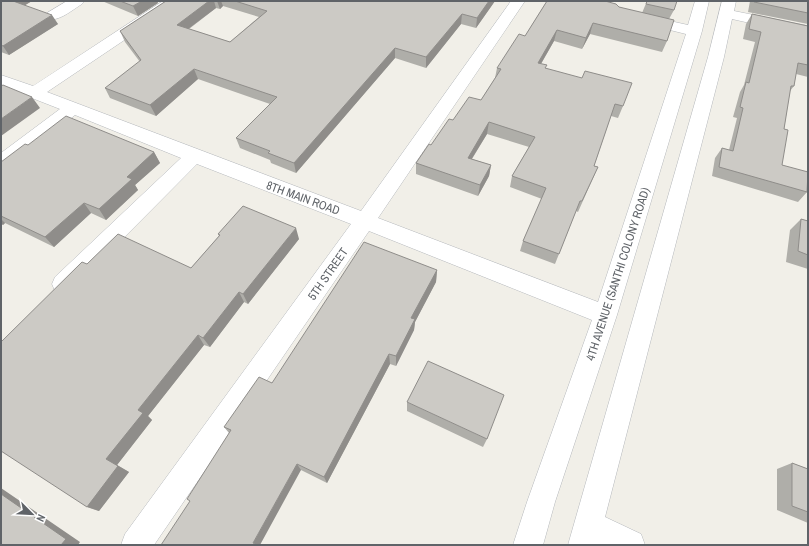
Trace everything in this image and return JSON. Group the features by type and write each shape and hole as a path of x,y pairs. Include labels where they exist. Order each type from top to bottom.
{"street":[{"path":"52,16 77,1"},
{"path":"34,93 173,1"},
{"name":"5TH STREET","path":"136,545 365,221 518,1"},
{"name":"4TH AVENUE (SANTHI COLONY ROAD)","path":"528,545 605,315 694,31 702,1"},
{"path":"630,545 586,534 716,57 727,7 808,31"},
{"path":"628,16 694,31"},
{"name":"8TH MAIN ROAD","path":"1,80 605,315"},
{"path":"1,163 73,108"},
{"path":"46,300 194,156"}],"building":[{"path":"1,1 13,1 52,15 3,46 1,45"},
{"path":"120,1 142,1 133,6"},
{"path":"166,1 209,1 177,25 230,42 267,11 235,1 489,1 477,18 462,14 426,57 395,48 294,163 268,153 270,151 236,138 277,97 194,69 150,105 105,88 141,60 120,31"},
{"path":"547,1 605,1 616,4 619,7 674,20 667,41 593,23 586,38 557,30 538,63 547,65 545,68 582,78 585,71 632,83 623,106 615,104 594,166 598,167 582,201 580,201 559,254 523,241 546,188 512,176 535,137 489,122 468,158 491,165 480,185 416,163 429,144 431,145 449,119 453,120 469,97 481,100 501,69 497,68 519,34 525,36"},
{"path":"647,1 677,1 674,10 646,4"},
{"path":"808,1 808,13 754,2"},
{"path":"752,14 808,26 808,65 798,63 794,86 791,86 784,129 788,130 782,165 808,172 807,192 719,167 722,148 733,151 743,108 740,107 746,82 749,83 761,32 749,29"},
{"path":"3,85 32,97 1,119 1,86"},
{"path":"66,116 154,152 127,177 132,179 99,209 84,203 45,237 1,216 1,162 25,144 28,145"},
{"path":"243,206 296,228 243,294 239,292 203,338 198,335 138,410 143,413 106,459 118,466 87,507 1,451 1,342 82,262 87,264 118,234 191,268"},
{"path":"801,219 808,221 808,255 798,251"},
{"path":"364,242 437,270 411,318 415,319 396,356 389,354 324,477 297,464 253,543 257,545 161,545 190,501 187,499 231,430 224,427 259,377 272,383"},
{"path":"428,361 504,395 487,439 407,402"},
{"path":"792,463 808,469 808,512 792,506"},
{"path":"1,494 66,539 61,545 1,545"}]}
